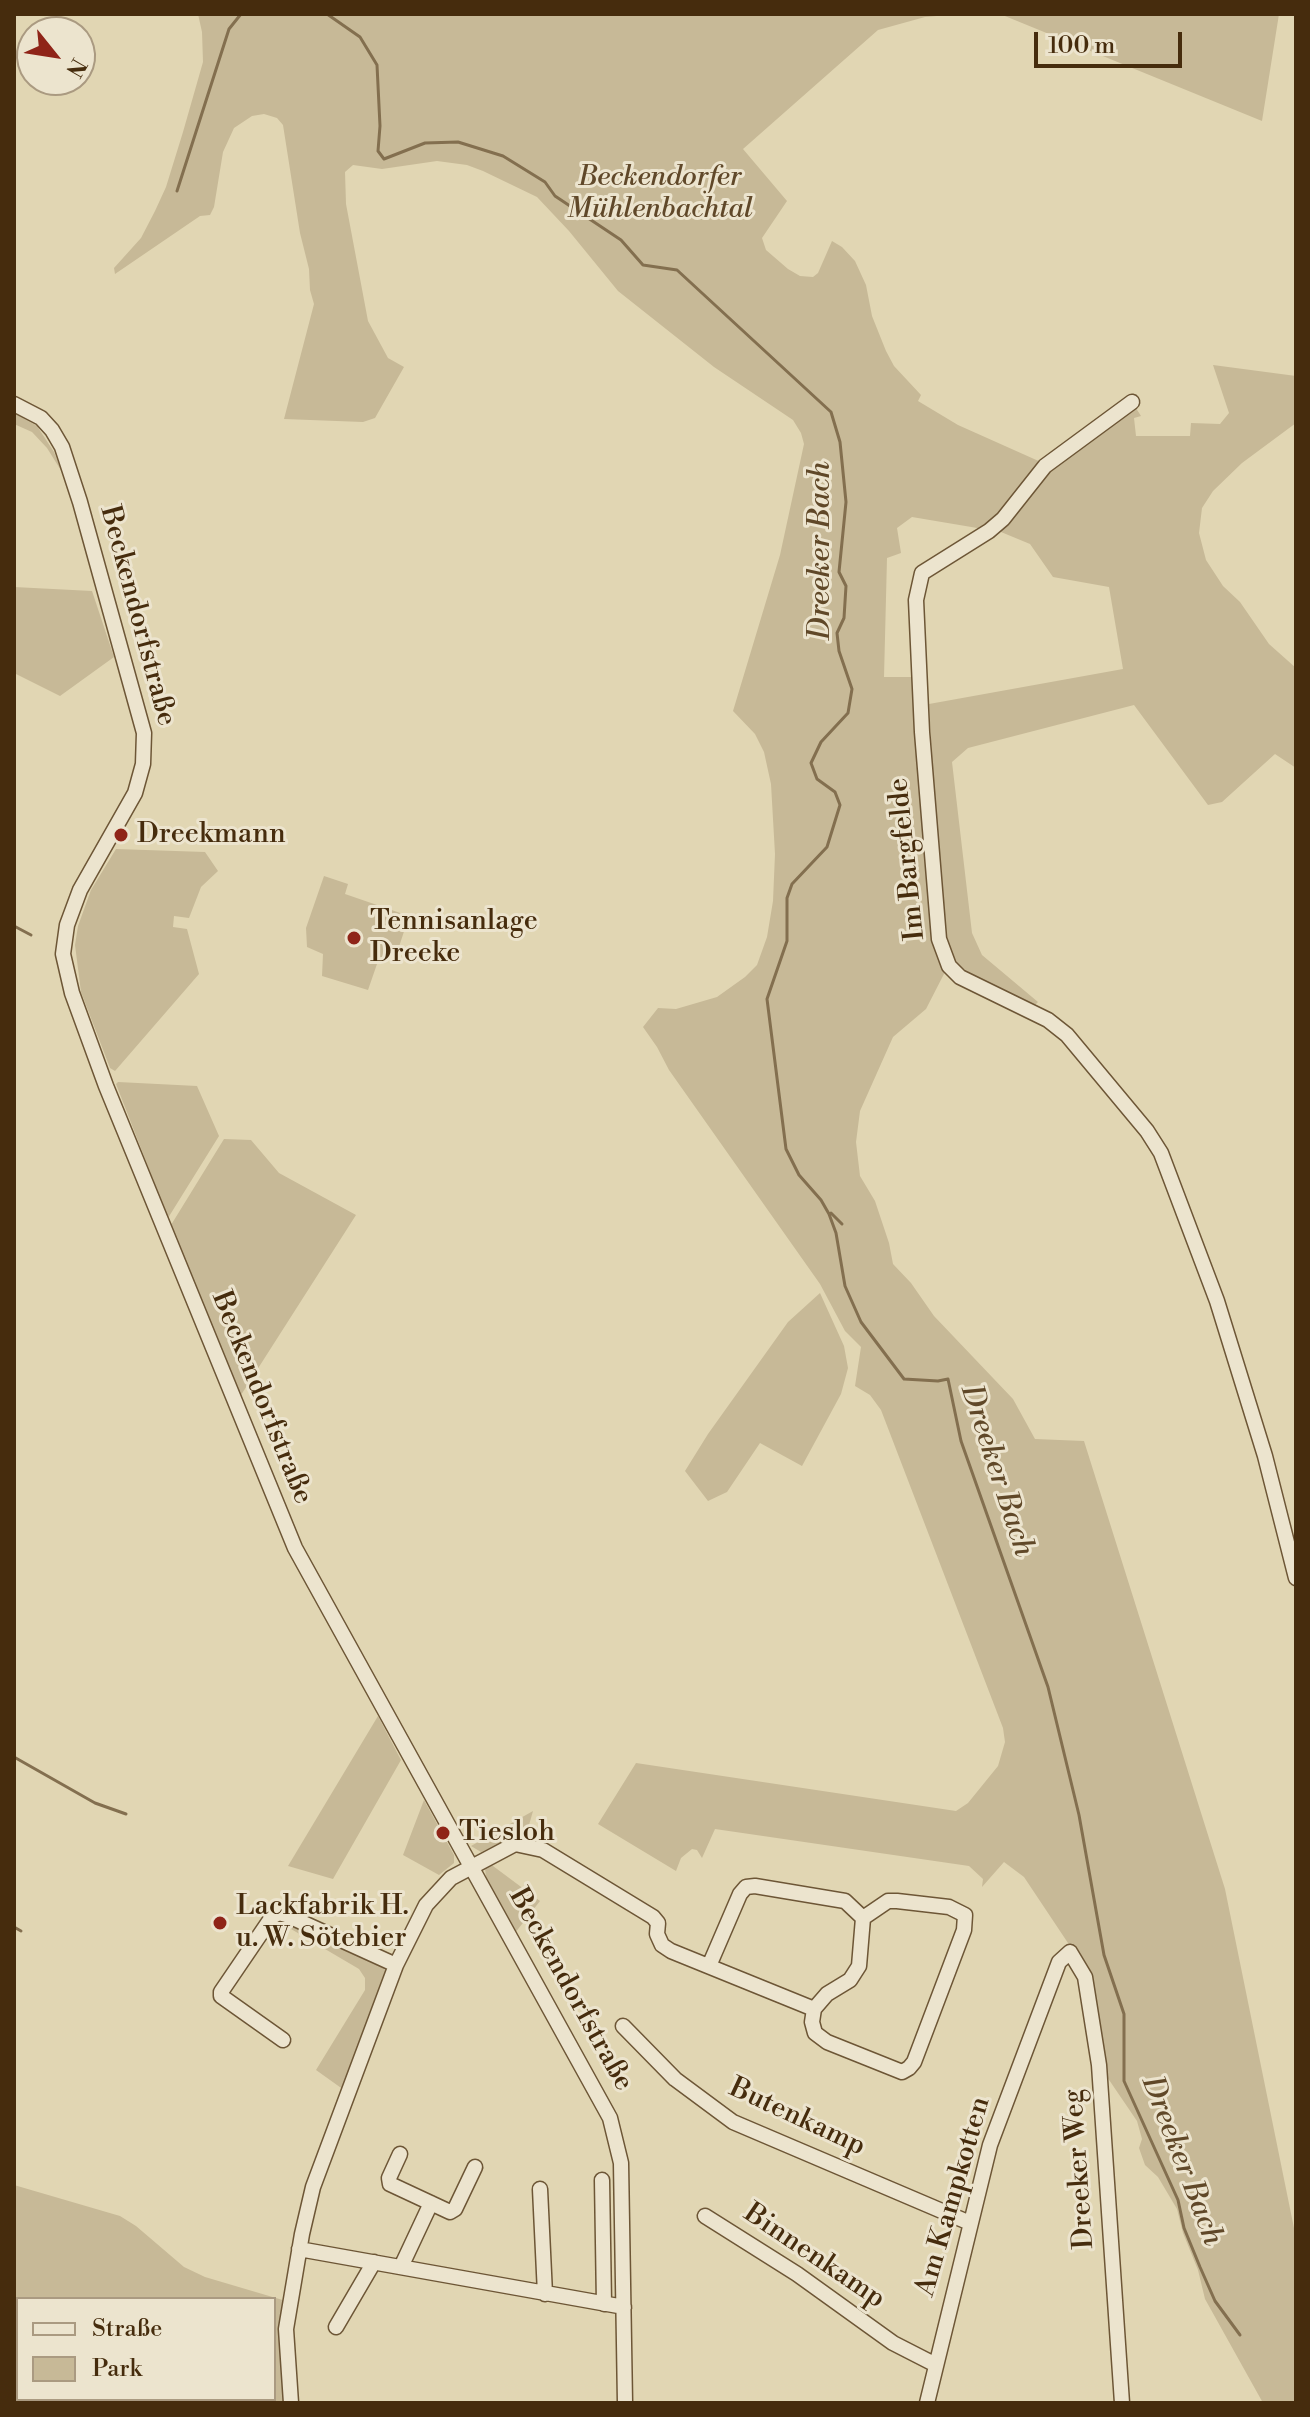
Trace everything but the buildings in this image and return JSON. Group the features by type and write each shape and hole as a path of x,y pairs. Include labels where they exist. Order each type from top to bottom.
{"street":[{"name":"Im Bargfelde","path":"1132,402 1045,466 1003,519 989,531 922,573 916,600 922,732 939,939 949,966 960,977 1048,1020 1067,1035 1147,1131 1161,1153 1217,1301 1265,1456 1296,1578"},
{"name":"Beckendorfstraße","path":"14,404 41,418 62,447 144,733 143,764 135,793 80,890 67,925 63,954 72,993 111,1100 291,1538 610,2118 621,2163 625,2403"},
{"path":"291,2403 286,2329 299,2249 317,2174 396,1965 432,1897 451,1878 515,1844 543,1850 653,1917 658,1923 657,1934 662,1945 671,1951 813,2015"},
{"path":"709,1966 740,1894 746,1887 838,1899 852,1906 863,1918 859,1966 855,1974 827,1994 813,2015 815,2033 827,2042 902,2072 914,2062 964,1930 965,1915 949,1907 888,1901 863,1918"},
{"path":"283,2040 221,1996 272,1917 279,1913 286,1915 396,1965"},
{"name":"Dreeker Weg","path":"1059,1962 1070,1952 1085,1977 1099,2065 1122,2403"},
{"name":"Am Kampkotten","path":"927,2403 990,2145 1059,1962"},
{"name":"Butenkamp","path":"623,2026 675,2079 733,2122 970,2223"},
{"path":"400,2154 389,2178 390,2184 450,2212 455,2209 475,2167"},
{"path":"602,2180 604,2304"},
{"path":"540,2189 545,2294"},
{"path":"401,2267 431,2203"},
{"name":"Binnenkamp","path":"705,2216 797,2274 893,2343 936,2365"},
{"path":"299,2249 624,2307"},
{"path":"336,2327 374,2262"}],"green space":[{"name":"Beckendorfer Mühlenbachtal","path":"198,14 960,14 925,17 878,30 743,149 787,201 762,238 766,250 800,276 813,277 818,273 832,241 842,247 855,261 866,285 872,316 886,351 894,366 921,395 918,401 958,425 1052,467 1134,405 1141,416 1134,418 1136,436 1190,436 1191,423 1220,424 1229,413 1213,365 1296,376 1296,423 1242,463 1213,491 1202,508 1199,533 1206,560 1223,586 1240,602 1269,644 1296,668 1296,768 1275,754 1222,802 1208,805 1134,705 968,748 952,762 972,933 982,955 1038,1002 1033,1007 965,970 954,960 945,938 929,704 1123,669 1109,587 1053,577 1030,544 1001,532 912,517 897,528 901,553 887,558 884,677 914,677 931,938 946,970 926,1009 893,1037 860,1111 856,1142 860,1176 875,1201 893,1264 934,1316 1013,1399 1035,1439 1084,1441 1225,1889 1296,2238 1296,2403 1263,2403 1205,2299 1177,2209 1158,2177 1145,2165 1139,2148 1142,2139 1137,2121 1103,2071 1090,1976 1024,1877 1004,1862 982,1887 983,1879 969,1866 715,1829 702,1858 697,1850 692,1849 681,1858 676,1871 598,1824 636,1763 956,1811 968,1803 998,1766 1005,1742 1003,1728 881,1410 870,1395 855,1386 861,1347 845,1331 820,1284 669,1070 643,1027 658,1008 676,1009 717,997 745,977 757,965 767,937 773,901 775,854 771,784 764,752 755,734 733,711 780,555 804,444 793,420 714,367 618,291 537,197 467,165 437,161 382,169 353,165 345,172 346,204 368,321 388,358 404,367 375,418 363,422 284,419 314,304 283,125 277,118 264,114 252,116 234,128 223,152 210,215 200,216 115,274 114,268 141,238 166,187 203,62"},
{"path":"1000,14 1279,14 1262,121"},
{"path":"14,413 37,426 54,452 62,472 32,432 14,424"},
{"path":"14,587 92,591 114,657 60,696 14,673"},
{"path":"116,849 205,852 218,871 201,887 189,918 174,916 173,927 187,929 199,974 115,1071 110,1068 81,992 75,945 78,926 91,890"},
{"name":"Tennisanlage Dreeke","path":"324,876 348,884 345,894 409,916 397,953 377,964 368,990 322,976 323,954 307,947 306,928"},
{"path":"116,1084 197,1086 219,1136 168,1218"},
{"path":"224,1139 251,1140 279,1173 356,1215 241,1395 171,1225"},
{"path":"820,1293 844,1346 848,1368 841,1394 802,1466 760,1443 727,1492 708,1501 685,1471 788,1322"},
{"path":"378,1716 401,1760 333,1879 288,1866"},
{"path":"424,1800 454,1855 454,1863 439,1875 403,1855"},
{"path":"533,1811 525,1839 504,1842 481,1852 471,1846"},
{"path":"489,1863 540,1901 515,1933 486,1877 485,1868"},
{"path":"284,1920 382,1966 387,1973 344,2090 316,2070 365,1990 365,1978 359,1969 291,1929"},
{"path":"14,2185 120,2216 184,2267 205,2277 272,2297 16,2297 16,2401 276,2401 276,2298 286,2301 290,2403 14,2403"}],"waterway":[{"path":"177,191 229,29 241,14"},
{"name":"Dreeker Bach","path":"327,14 360,37 377,65 378,151 384,159 425,143 458,142 503,156 545,182 555,196 621,240 643,265 677,270 831,412 840,442 846,502 839,572 846,586 844,618 837,633 839,651 852,689 848,713 821,742 811,763 817,779 835,792 840,805 827,847 792,884 787,898 787,941 767,999 786,1149 799,1175 829,1214 836,1233 845,1286 861,1322 904,1379 948,1379 961,1441 1048,1687 1079,1815 1104,1955 1124,2014 1124,2081 1178,2200 1184,2228 1215,2301 1240,2335"},
{"path":"14,926 31,935"},
{"path":"829,1214 842,1224"},
{"path":"14,1757 95,1803 126,1814"},
{"path":"14,1927 21,1931"}],"place":[{"name":"Dreekmann","path":"121,835"},
{"name":"Tennisanlage Dreeke","path":"354,938"},
{"name":"Tiesloh","path":"443,1833"},
{"name":"Lackfabrik H. u. W. Sötebier","path":"220,1923"}]}
